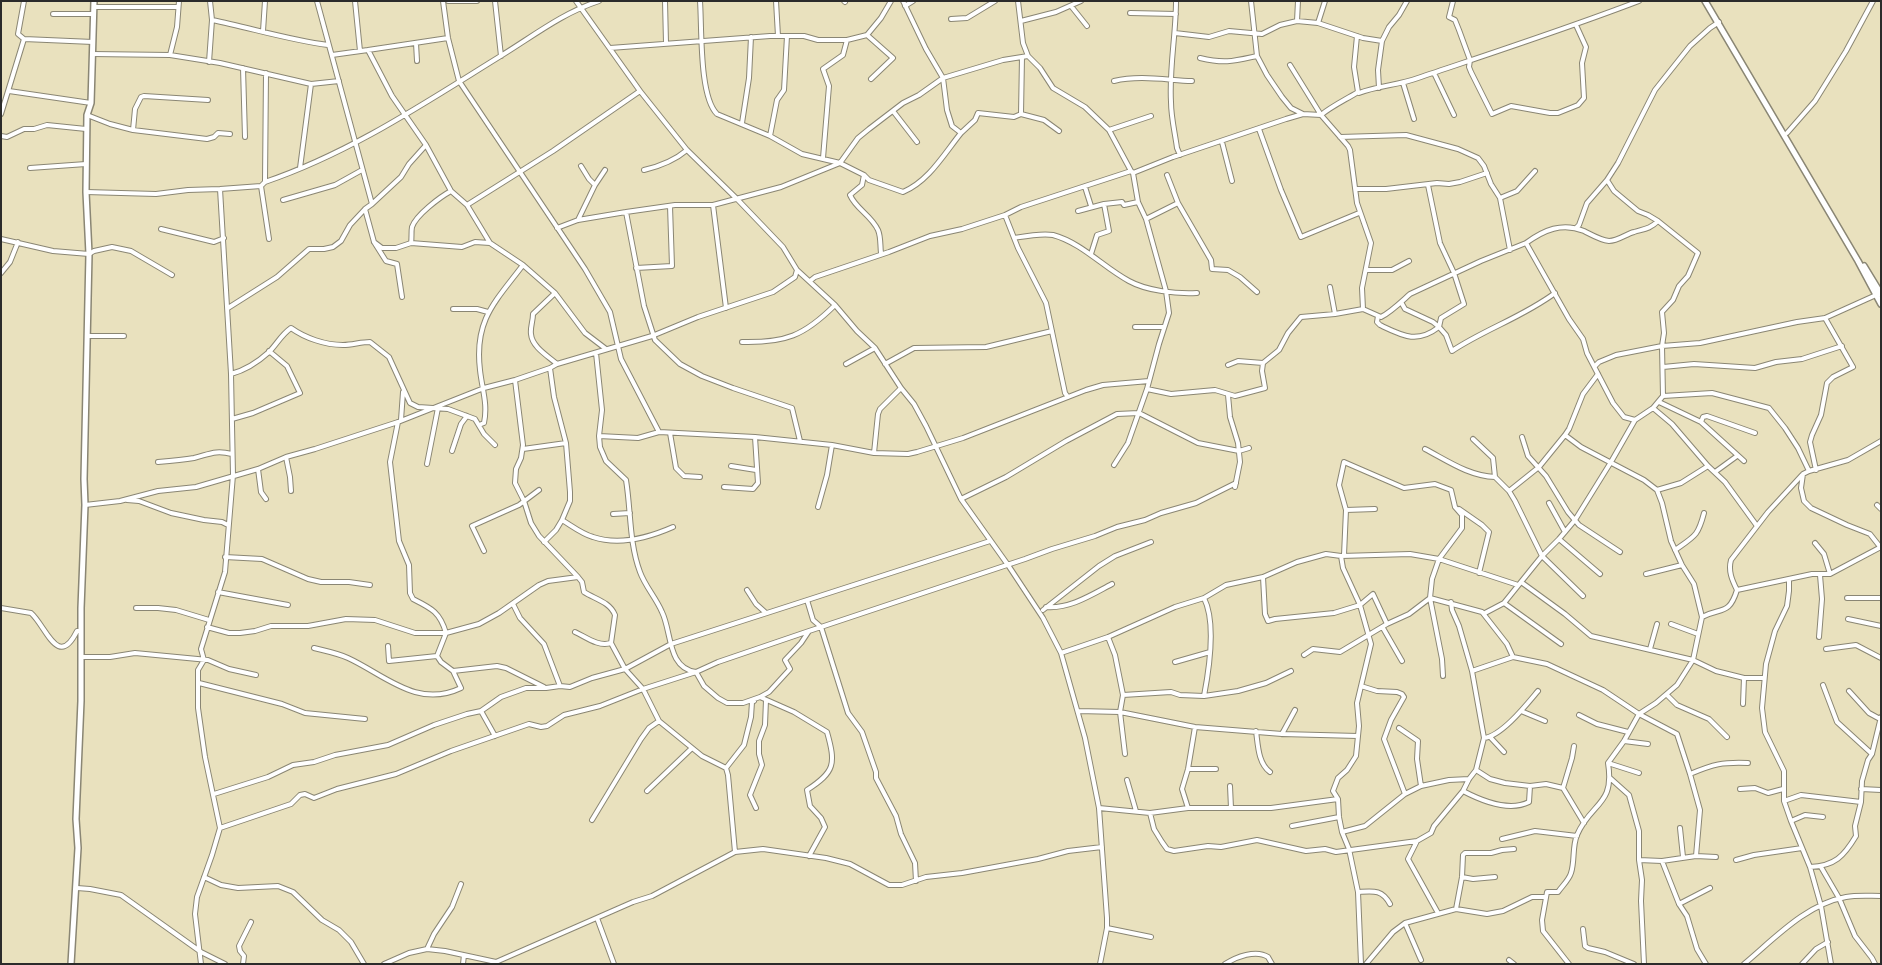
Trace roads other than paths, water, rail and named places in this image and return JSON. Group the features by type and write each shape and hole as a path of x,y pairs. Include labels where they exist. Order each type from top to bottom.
{"street":[{"path":"24,1 18,34 24,39 93,42"},
{"path":"170,55 177,27 179,1"},
{"path":"209,62 212,20 210,1"},
{"path":"263,31 266,1"},
{"path":"317,1 372,204"},
{"path":"355,1 360,51"},
{"path":"443,1 448,38 459,81 585,269 610,312 621,359 659,432"},
{"path":"448,1 477,1"},
{"path":"495,1 501,56"},
{"path":"576,1 640,91 687,150 783,247 797,270 835,305 874,348 914,404 961,499 1043,618 1062,653 1085,738 1098,808 1107,928 1100,964"},
{"path":"86,192 156,194 263,184 355,144 405,116 543,28 582,7 599,1"},
{"path":"665,1 666,43"},
{"path":"700,1 706,83 711,108 717,114 730,121 742,123 754,131 770,136 802,154 840,163 864,175 869,180 895,190 903,192 925,178 961,133 975,120 978,113 1014,117 1021,114 1044,120 1059,131"},
{"path":"776,1 778,36"},
{"path":"610,48 778,36 804,36 818,40 847,40 867,35 881,18 891,1"},
{"path":"903,1 943,78 946,110 952,126 961,133"},
{"path":"905,6 913,1"},
{"path":"952,19 967,18 995,1"},
{"path":"1018,1 1023,43 1028,56 1040,68 1053,88 1085,107 1109,130 1132,172 1138,202 1146,219 1166,291 1169,313 1149,381 1128,443 1114,465"},
{"path":"1021,21 1072,6 1081,1"},
{"path":"1176,1 1171,104 1177,148 1180,155"},
{"path":"1251,1 1257,56 1267,75 1291,108 1303,114"},
{"path":"1297,21 1298,1"},
{"path":"1318,23 1325,1"},
{"path":"1378,88 1378,70 1382,42 1389,27 1399,16 1407,1"},
{"path":"1453,1 1449,16 1455,20 1470,60 1469,67 1492,114 1511,106 1558,113 1574,107 1584,98 1582,63 1586,47 1576,25"},
{"path":"810,281 815,277 930,236 1005,215 1021,207 1132,172 1286,119 1303,114 1321,115 1332,105 1344,102 1358,92 1359,94 1369,89 1404,83 1576,25 1639,1"},
{"path":"1705,1 1878,294"},
{"path":"1709,1 1787,133 1878,294 1881,304"},
{"path":"1787,133 1815,101 1846,51 1873,1"},
{"path":"71,964 77,888 78,848 76,819 79,785 81,630 86,505 84,479 88,254 86,130 87,115 91,103 94,4 178,7"},
{"path":"1072,6 1087,26"},
{"path":"1130,13 1176,14"},
{"path":"53,14 94,14"},
{"path":"212,20 263,31 301,42 328,45"},
{"path":"1175,33 1209,37 1229,31 1266,33 1280,25 1297,21 1318,23 1356,36 1382,42"},
{"path":"1576,228 1579,225 1587,203 1607,180 1618,163 1655,90 1690,46 1719,22"},
{"path":"867,35 893,58 871,79"},
{"path":"770,136 777,100 784,90 787,36"},
{"path":"1356,36 1357,48 1354,67 1358,92"},
{"path":"742,123 749,78 751,37"},
{"path":"332,56 448,38"},
{"path":"1,114 24,39"},
{"path":"823,158 829,86 823,69 843,55 847,40"},
{"path":"416,43 417,61"},
{"path":"368,50 405,116 426,145 450,191 467,206 490,243 523,264 555,293 585,333 606,349"},
{"path":"92,54 170,55 220,63 311,84 339,81"},
{"path":"557,228 578,220 626,212 670,206 714,205 781,187 840,163 858,138 908,99 920,95 943,78 1003,60 1028,56"},
{"path":"1200,58 1231,62 1257,56"},
{"path":"1021,114 1022,57"},
{"path":"1290,65 1321,115 1350,150 1359,213 1371,243 1362,288 1363,309"},
{"path":"244,68 245,137"},
{"path":"266,73 263,184 268,239"},
{"path":"1434,73 1454,115"},
{"path":"1114,81 1140,78 1192,81"},
{"path":"1404,83 1414,119"},
{"path":"300,168 311,84"},
{"path":"9,91 91,103"},
{"path":"467,206 562,146 640,91"},
{"path":"133,130 135,109 140,97 208,100"},
{"path":"1286,119 1291,108"},
{"path":"893,111 917,142"},
{"path":"87,115 133,130 207,139 214,137 218,133 230,134"},
{"path":"1109,130 1151,116"},
{"path":"1,136 8,137 24,129 34,129 47,125 86,130"},
{"path":"1259,129 1281,190 1301,237 1359,213"},
{"path":"1340,137 1370,135 1413,136 1478,158 1500,198 1510,250"},
{"path":"1222,142 1232,180"},
{"path":"228,308 277,277 309,249 324,250 341,241 350,225 401,177 408,164 426,145"},
{"path":"1173,157 1177,148"},
{"path":"644,170 669,163 687,150"},
{"path":"30,168 86,164"},
{"path":"580,166 595,184"},
{"path":"283,200 335,185 362,170"},
{"path":"578,220 595,184 604,170"},
{"path":"1500,198 1517,190 1535,171"},
{"path":"1356,189 1386,189 1460,182 1487,173"},
{"path":"864,175 862,185 850,195 856,206 865,213 877,228 880,236 881,253"},
{"path":"1167,175 1178,203 1212,260 1212,269 1228,270 1240,277 1257,292"},
{"path":"1485,613 1504,603 1542,556 1575,520 1635,420 1653,408 1663,396 1662,346 1664,333 1662,312 1673,300 1679,286 1688,276 1698,253 1658,221 1638,211 1614,191 1607,180"},
{"path":"1378,316 1377,322 1380,325 1407,336 1426,336 1439,327 1441,318 1464,304 1454,273 1440,243 1428,185"},
{"path":"1085,187 1091,206"},
{"path":"202,964 195,914 196,898 220,828 198,708 198,670 204,660 201,649 225,572 233,475 228,308 224,277 224,238 220,189"},
{"path":"411,244 412,226 416,220 430,205 450,191"},
{"path":"1078,211 1104,204 1122,202 1124,205 1138,202"},
{"path":"1146,219 1178,203"},
{"path":"1091,254 1098,235 1109,231 1104,204"},
{"path":"714,205 726,308"},
{"path":"636,268 672,266 670,206"},
{"path":"365,209 374,242 386,261 397,264 402,297"},
{"path":"626,212 636,268 652,336 680,364 702,376 733,388 780,402 792,408 800,441"},
{"path":"1005,215 1014,238 1046,303 1065,393 1068,397"},
{"path":"1228,366 1238,361 1263,363 1279,350 1288,333 1301,317 1363,309 1378,316 1390,313 1395,305 1410,294 1454,273 1526,243 1554,228 1576,228 1595,237 1612,241 1631,233 1651,228 1658,221"},
{"path":"162,229 214,242 224,238"},
{"path":"1014,238 1044,234 1052,235 1066,240 1091,254 1130,282 1176,294 1197,293"},
{"path":"1,239 53,251 88,254 94,250 112,248 131,251 172,275"},
{"path":"1,274 10,262 18,242"},
{"path":"374,242 382,248 396,248 411,244 462,246 475,242 490,243"},
{"path":"1526,243 1569,319 1583,339 1587,353 1620,412 1624,418 1635,420"},
{"path":"1366,270 1392,270 1409,261"},
{"path":"479,425 484,423 487,411 480,370 478,342 488,312 523,264"},
{"path":"120,501 158,491 196,487 258,469 286,456 315,449 438,408 484,388 515,380 557,364 652,336 773,292 795,277 797,270"},
{"path":"1330,287 1335,314"},
{"path":"555,293 533,314 530,332 534,344 557,364"},
{"path":"1401,302 1405,309 1433,322 1439,327 1446,335 1452,351 1472,337 1528,311 1555,293"},
{"path":"1596,367 1595,365 1609,357 1662,346 1700,343 1797,322 1825,318 1878,294"},
{"path":"742,342 759,343 788,338 804,331 819,321 835,305"},
{"path":"453,309 477,309 488,312"},
{"path":"1816,470 1810,442 1822,415 1827,383 1833,377 1853,367 1825,318"},
{"path":"1135,327 1164,327"},
{"path":"231,374 244,370 269,351 282,335 291,328 301,334 330,344 343,345 370,342 389,357 403,392 410,403 418,406 448,409 475,419 484,434 495,445"},
{"path":"885,364 914,348 986,346 1052,331"},
{"path":"87,336 124,336"},
{"path":"1663,367 1694,364 1755,368 1776,362 1802,359 1842,346"},
{"path":"846,364 874,348"},
{"path":"232,418 253,413 279,400 300,393 287,366 269,351"},
{"path":"596,353 602,410 599,436 600,448 606,461 626,480 633,540 640,573 662,612 674,656 679,663 696,672 704,686 727,703 743,703 760,697 794,712 827,732 830,744 831,769 824,779 807,790 810,806 821,818 825,827 809,856"},
{"path":"1146,389 1171,394 1215,390 1235,396 1265,388 1262,371 1263,363"},
{"path":"544,542 556,530 570,501 566,443 554,397 550,368"},
{"path":"1509,491 1539,467 1564,436 1569,429 1584,394 1598,374"},
{"path":"515,380 523,449 516,469 515,483 524,501 531,523 544,542 582,582 584,592 607,604 615,612 616,618 611,633 611,642 625,669 643,688 659,721 702,756 726,768 735,852"},
{"path":"599,436 638,438 659,432 670,432 755,436 874,453 908,454 934,447 1103,385 1149,381"},
{"path":"874,453 880,409 901,388"},
{"path":"403,392 400,421 390,462 400,540 409,565 410,593 413,600 432,609 442,620 446,633 437,656"},
{"path":"1663,396 1712,393 1769,408 1790,434 1809,471"},
{"path":"220,828 291,804 300,795 305,794 314,798 338,789 396,774 450,751 529,724 541,727 547,726 564,715 600,706 643,688 696,672 718,662 808,631 1096,536 1117,527 1196,503 1236,485 1240,462 1230,417 1228,395"},
{"path":"1659,402 1701,422 1744,461"},
{"path":"427,464 438,408"},
{"path":"1653,408 1672,424 1724,482 1757,526"},
{"path":"961,499 1006,477 1066,441 1117,414 1139,413 1198,442 1239,451 1249,448"},
{"path":"452,451 461,424 467,416"},
{"path":"1701,422 1707,416 1754,433"},
{"path":"670,432 676,468 684,476 700,477"},
{"path":"724,487 753,489 758,483 755,436"},
{"path":"1564,436 1644,480 1657,490 1671,541 1682,565 1694,584 1702,617 1693,660 1677,686 1639,714 1624,741 1608,763 1610,778 1605,797 1602,804 1584,822 1576,836 1571,875 1558,892 1547,892 1542,920 1543,931 1569,964"},
{"path":"1522,437 1528,456 1539,467 1575,520 1587,532 1620,552"},
{"path":"1473,440 1493,458 1495,476 1509,491 1542,556 1583,596"},
{"path":"1738,590 1732,581 1731,560 1757,526 1803,474 1848,460 1881,441"},
{"path":"523,449 566,443"},
{"path":"818,508 827,475 832,446"},
{"path":"1425,449 1463,470 1485,476 1495,476"},
{"path":"158,462 193,458 209,452 220,451 232,454"},
{"path":"286,456 291,491"},
{"path":"1715,472 1737,456"},
{"path":"1361,964 1358,892 1349,849 1342,832 1338,799 1333,791 1338,778 1347,770 1356,756 1358,736 1357,703 1371,644 1360,605 1343,568 1342,556 1346,510 1339,485 1344,462 1404,488 1435,484 1451,490 1455,507 1462,515 1462,528 1440,559 1432,579 1430,598 1442,659 1443,676"},
{"path":"731,466 756,470"},
{"path":"1657,490 1681,483 1708,466"},
{"path":"258,469 261,492 266,499"},
{"path":"1738,590 1812,574 1830,574 1881,548 1870,534 1811,508 1804,501 1801,488 1803,474"},
{"path":"484,551 472,526 524,501 539,490"},
{"path":"86,505 139,501 171,513 222,522 228,525"},
{"path":"1549,503 1564,532"},
{"path":"1877,505 1881,509"},
{"path":"1455,507 1490,532 1479,573"},
{"path":"1346,510 1375,509"},
{"path":"1675,550 1695,536 1699,530 1704,512"},
{"path":"613,514 630,513"},
{"path":"562,520 592,537 633,540 654,535 673,527"},
{"path":"1559,539 1600,574"},
{"path":"214,794 268,777 293,766 335,755 388,745 434,725 481,711 502,697 526,688 570,687 592,678 625,669 671,644 990,541"},
{"path":"1043,618 1044,609 1098,566 1115,556 1151,542"},
{"path":"1815,543 1827,561 1830,574"},
{"path":"1062,653 1108,637 1175,607 1204,598 1226,585 1263,577 1297,562 1326,554 1342,556 1410,554 1440,559 1479,573 1519,584 1565,614 1591,636 1693,660 1716,671 1744,678 1764,678"},
{"path":"225,557 262,559 308,579 321,582 349,582 370,585"},
{"path":"1646,574 1682,565"},
{"path":"1819,637 1822,599 1820,575"},
{"path":"207,627 230,633 240,633 255,632 271,626 308,626 346,619 375,620 415,632 446,633 479,624 548,581 578,577"},
{"path":"1263,577 1265,614 1268,621 1334,613 1360,605 1373,594 1388,624"},
{"path":"1789,580 1786,606 1770,648 1764,678 1762,708 1765,732 1784,771 1784,801 1790,821 1810,867 1828,942 1831,964"},
{"path":"1034,603 1044,609 1076,603 1112,584"},
{"path":"747,590 756,604 766,613"},
{"path":"1702,617 1726,610 1738,590"},
{"path":"218,592 288,605"},
{"path":"1204,598 1209,608 1211,623 1209,673 1204,696"},
{"path":"1304,655 1314,649 1340,652 1409,614 1430,598 1451,602 1485,613 1507,644 1512,657"},
{"path":"1848,598 1881,598"},
{"path":"807,600 813,620 821,627 848,713 862,732 876,772 876,778 896,816 901,834 915,863 916,881"},
{"path":"1150,813 1154,829 1162,842 1167,849 1174,851 1208,846 1222,847 1257,840 1306,851 1325,849 1336,852 1417,841 1431,832 1463,791 1476,770 1484,738 1472,671 1451,602"},
{"path":"1504,603 1561,644"},
{"path":"512,604 520,618 544,644 560,686"},
{"path":"1,608 33,615 52,642 58,646 67,646 77,631 81,630"},
{"path":"136,608 176,610 210,620"},
{"path":"1848,619 1881,626"},
{"path":"1650,649 1657,624"},
{"path":"1671,624 1698,634"},
{"path":"1383,628 1402,660"},
{"path":"726,768 744,745 751,717 752,702 788,673 790,669 785,660 801,643 808,631"},
{"path":"575,632 597,643 606,644 611,642"},
{"path":"1108,637 1115,655 1123,695 1120,712 1125,754"},
{"path":"388,646 389,661 437,656"},
{"path":"1826,649 1856,646 1881,658"},
{"path":"314,648 350,659 384,679 413,692 443,694 461,688 453,671 441,662 437,656"},
{"path":"1176,662 1210,652"},
{"path":"81,657 110,657 135,653 208,660 229,670 256,675"},
{"path":"1472,671 1512,657 1547,664 1603,690 1639,714 1677,734 1700,810 1696,856"},
{"path":"453,671 497,666 506,668 546,688"},
{"path":"1123,695 1171,692 1180,695 1204,696 1238,691 1256,686 1291,671"},
{"path":"1744,678 1744,704"},
{"path":"199,683 282,704 306,713 365,719"},
{"path":"1823,685 1837,722 1872,754"},
{"path":"1361,686 1377,691 1397,692 1404,697 1391,720 1384,739 1405,794"},
{"path":"1484,738 1491,738 1521,711 1538,690"},
{"path":"1810,867 1821,867 1842,857 1856,836 1855,826 1861,802 1861,789 1868,760 1872,754 1880,718 1869,713 1849,691"},
{"path":"1667,695 1677,704 1709,719 1727,737"},
{"path":"756,808 750,795 762,765 759,754 759,741 765,725 766,700"},
{"path":"1078,710 1120,712 1195,727 1282,734 1358,736"},
{"path":"1282,734 1295,710"},
{"path":"481,711 495,736"},
{"path":"1521,711 1545,720"},
{"path":"1579,715 1597,724 1628,732"},
{"path":"592,820 640,740 649,728 659,721"},
{"path":"1188,808 1182,789 1188,769 1195,727"},
{"path":"1399,728 1418,741 1417,759 1421,786"},
{"path":"1256,731 1260,758 1265,769 1270,772"},
{"path":"1491,738 1504,752"},
{"path":"1624,741 1648,744"},
{"path":"1563,788 1574,746"},
{"path":"647,791 692,748"},
{"path":"1690,774 1713,764 1729,762 1748,764"},
{"path":"1608,763 1618,768 1639,772"},
{"path":"1188,769 1216,769"},
{"path":"1476,770 1490,779 1530,786 1546,784 1563,788 1584,822"},
{"path":"1610,778 1628,795 1639,831 1644,964"},
{"path":"1342,832 1365,826 1405,794 1421,786 1449,780 1469,779"},
{"path":"1127,780 1136,811"},
{"path":"1230,786 1231,808"},
{"path":"1463,791 1488,803 1520,806 1529,802 1530,786"},
{"path":"1740,789 1755,788 1768,793 1783,789"},
{"path":"1861,789 1881,790"},
{"path":"1784,801 1801,795 1861,802"},
{"path":"1098,808 1150,813 1188,808 1271,808 1338,799"},
{"path":"1790,821 1805,814 1823,817"},
{"path":"1292,826 1339,817"},
{"path":"1680,828 1683,857"},
{"path":"1502,839 1535,831 1576,836"},
{"path":"1417,841 1408,859 1438,913"},
{"path":"384,964 409,953 427,949 496,962 633,902 652,896 735,852 763,849 850,864 889,885 902,886 926,877 962,873 1038,859 1068,851 1102,847"},
{"path":"1736,860 1754,855 1802,848"},
{"path":"1456,909 1462,877 1463,855 1465,853 1491,853 1514,849"},
{"path":"1639,860 1662,861 1696,856 1716,857"},
{"path":"1662,861 1679,904 1687,916 1697,949 1706,964"},
{"path":"1821,867 1839,898 1855,936 1875,964"},
{"path":"204,877 221,885 238,888 278,886 293,892 322,920 345,936 364,964"},
{"path":"1462,877 1473,879 1495,878"},
{"path":"427,949 434,934 452,907 461,884"},
{"path":"77,888 121,895 201,952 225,964"},
{"path":"1679,904 1710,888"},
{"path":"1358,892 1374,891 1380,893 1386,896 1390,904"},
{"path":"1744,964 1778,936 1787,926 1820,906 1847,896 1881,896"},
{"path":"1366,964 1386,939 1405,922 1456,909 1487,914 1503,911 1532,897 1546,897"},
{"path":"597,918 614,964"},
{"path":"242,964 244,956 239,946 251,922"},
{"path":"1405,922 1421,960"},
{"path":"1107,928 1151,937"},
{"path":"1583,929 1585,946 1634,964"},
{"path":"1802,964 1816,948 1828,942"},
{"path":"1225,964 1246,955 1261,954 1268,956 1272,964"},
{"path":"463,964 464,955"},
{"path":"1509,960 1514,964"}]}
